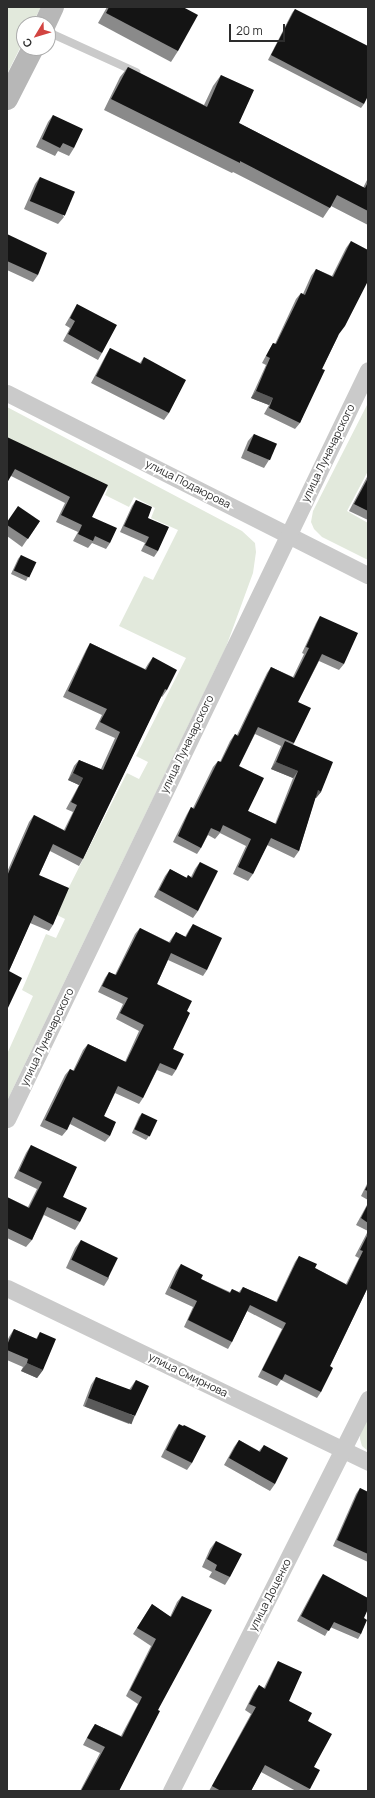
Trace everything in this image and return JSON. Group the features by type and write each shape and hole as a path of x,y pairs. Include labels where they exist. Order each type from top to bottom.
{"street":[{"path":"49,16 54,7"},
{"path":"7,99 29,56"},
{"name":"улица Луначарского","path":"7,1119 368,370"},
{"name":"улица Подаюрова","path":"7,393 368,575"},
{"name":"улица Смирнова","path":"7,1288 368,1462"},
{"name":"улица Доценко","path":"171,1791 368,1400"}],"lane":[{"path":"56,36 144,76"}],"shaded area":[{"path":"7,7 41,7 36,16 16,16 16,56 7,74"},
{"path":"368,403 368,471 347,511 368,523 368,560 322,537 314,529 311,522 313,511"},
{"path":"7,407 242,531 255,543 256,552 253,573 226,647 7,1101 7,1054 33,996 22,990 46,934 56,938 65,919 57,915 67,891 127,773 139,779 148,762 136,756 186,658 119,626 144,576 153,580 178,530 151,518 155,508 134,497 129,507 105,495 108,488 7,445"},
{"path":"368,1414 368,1451 362,1446 360,1430"}],"building":[{"path":"109,7 183,7 198,15 178,51 106,13"},
{"path":"295,9 368,46 368,96 364,104 271,55"},
{"path":"128,67 207,107 221,75 254,90 239,123 365,188 368,182 368,211 337,195 330,208 240,161 240,163 111,99"},
{"path":"53,115 83,129 74,148 63,143 60,148 42,139"},
{"path":"40,177 75,192 65,216 30,201"},
{"path":"7,234 47,253 38,275 7,261"},
{"path":"351,241 368,250 368,281 322,369 325,370 300,423 269,408 273,398 256,391 270,358 266,356 273,343 276,344 301,293 305,295 316,269 333,277"},
{"path":"77,304 117,325 102,353 68,334 75,321 70,318"},
{"path":"110,348 141,364 144,357 186,380 169,413 96,376"},
{"path":"254,434 277,444 270,460 247,451"},
{"path":"7,437 108,485 92,517 117,528 110,543 95,536 93,541 78,534 82,525 61,515 70,497 15,469 7,483"},
{"path":"368,478 368,511 354,504"},
{"path":"136,500 152,507 148,518 169,527 158,551 145,545 149,537 124,526"},
{"path":"18,506 40,521 28,539 7,525 7,522"},
{"path":"21,555 36,562 29,578 14,570"},
{"path":"320,616 358,633 344,664 322,654 298,702 311,708 294,743 258,727 239,766 264,778 248,811 276,824 298,771 276,762 285,741 333,762 321,792 318,790 299,851 271,838 253,874 238,867 251,839 223,825 220,832 211,828 201,848 178,836 191,807 194,809 218,761 221,762 235,734 238,736 271,667 294,678 309,648 306,647"},
{"path":"90,643 146,670 153,657 177,670 167,690 165,689 83,859 53,844 39,875 69,888 53,925 34,915 9,971 22,978 7,1010 7,876 34,815 65,831 77,805 71,802 83,778 73,773 79,760 103,770 120,732 100,722 107,709 68,691"},
{"path":"200,862 218,871 198,911 159,890 170,869 187,878 188,875 192,878"},
{"path":"193,924 222,938 207,970 171,953 157,984 192,1001 187,1011 190,1013 173,1049 184,1054 176,1070 160,1063 143,1098 118,1086 104,1116 116,1122 110,1136 73,1117 67,1130 45,1120 70,1069 74,1071 88,1044 126,1062 144,1025 120,1013 128,998 102,986 109,972 116,975 140,928 170,943 176,932 186,937"},
{"path":"142,1113 157,1120 150,1136 134,1129"},
{"path":"31,1145 77,1167 63,1197 87,1208 80,1222 47,1207 32,1240 7,1228 7,1197 29,1208 42,1182 19,1171"},
{"path":"368,1184 368,1191 365,1190"},
{"path":"368,1204 368,1223 361,1218"},
{"path":"368,1234 368,1287 330,1366 333,1368 321,1392 285,1374 282,1380 262,1370 286,1323 250,1305 232,1342 188,1320 197,1301 170,1288 181,1264 203,1275 201,1279 230,1293 232,1289 240,1293 243,1287 277,1302 299,1256 317,1264 315,1268 347,1285 363,1251 360,1250"},
{"path":"81,1240 118,1258 108,1278 71,1260"},
{"path":"14,1329 37,1339 40,1332 56,1339 43,1370 27,1363 28,1359 7,1350 7,1345"},
{"path":"96,1377 131,1390 136,1380 149,1386 135,1416 88,1398"},
{"path":"179,1424 206,1436 192,1463 166,1450"},
{"path":"239,1440 260,1452 264,1445 288,1458 275,1484 229,1458"},
{"path":"360,1488 368,1492 368,1554 337,1540"},
{"path":"216,1541 242,1554 230,1577 215,1570 217,1565 207,1559"},
{"path":"323,1574 368,1598 368,1609 364,1618 367,1620 361,1634 334,1622 329,1631 301,1616"},
{"path":"182,1596 212,1610 158,1710 160,1711 119,1791 81,1791 105,1747 87,1738 95,1724 122,1737 142,1697 130,1690 156,1639 137,1628 152,1604 171,1617"},
{"path":"278,1661 302,1672 289,1701 312,1713 308,1721 332,1734 314,1767 320,1770 310,1789 265,1765 251,1791 221,1791 212,1786 256,1707 249,1704 259,1685 265,1689"}]}
